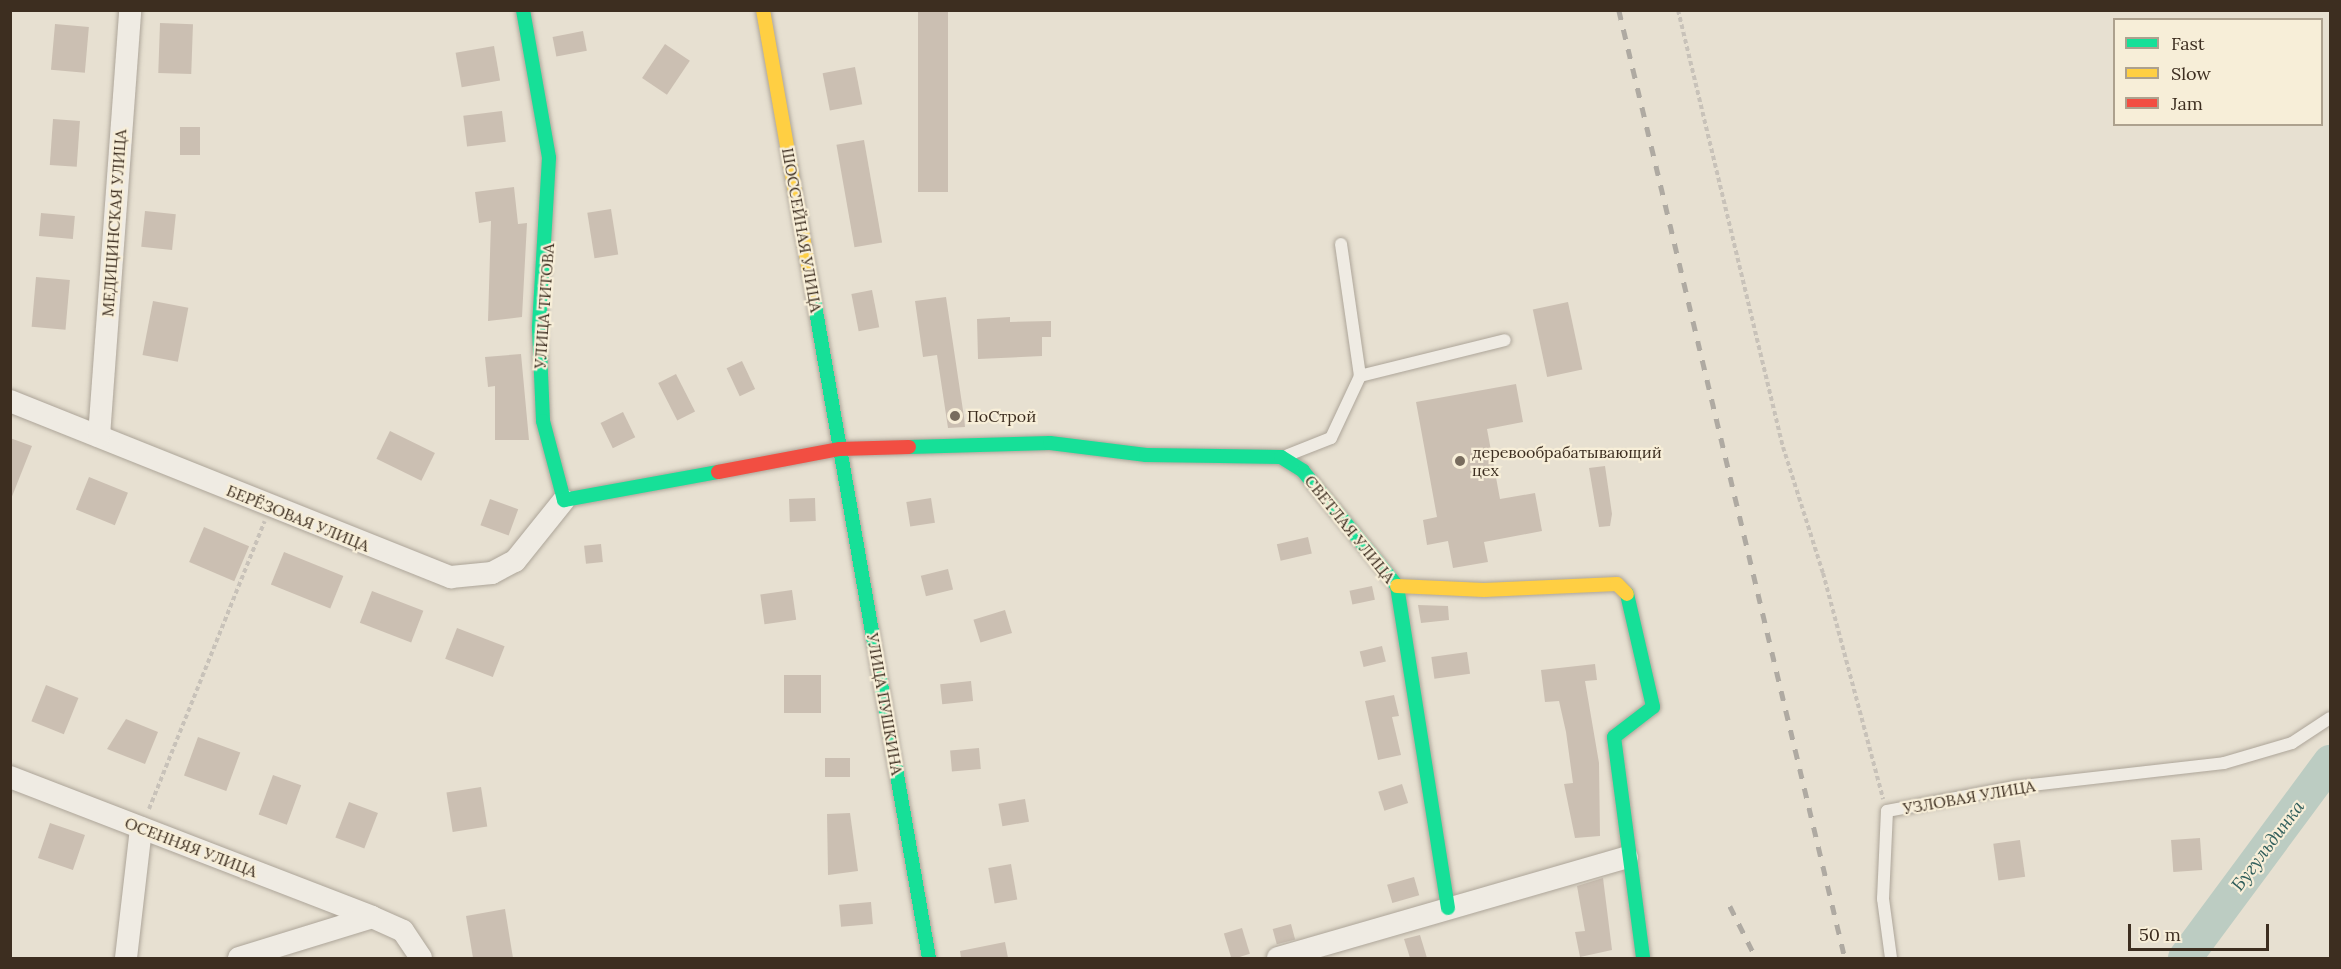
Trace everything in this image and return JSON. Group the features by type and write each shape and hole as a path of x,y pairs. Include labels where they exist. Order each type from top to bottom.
{"street":[{"name":"МЕДИЦИНСКАЯ УЛИЦА","path":"99,436 130,10"},
{"name":"УЛИЦА ТИТОВА","path":"523,10 549,158 539,328 543,421 564,500"},
{"name":"ШОССЕЙНАЯ УЛИЦА","path":"763,10 840,449"},
{"name":"БЕРЁЗОВАЯ УЛИЦА","path":"10,401 423,569 469,578 515,561 564,500"},
{"path":"564,500 840,449 1050,443 1146,455 1281,457"},
{"name":"УЛИЦА ПУШКИНА","path":"840,449 929,958"},
{"name":"СВЕТЛАЯ УЛИЦА","path":"1281,457 1303,471 1397,586 1448,908"},
{"path":"1397,586 1484,590 1617,584 1631,598 1653,707 1614,737 1627,857 1643,958"},
{"name":"ОСЕННЯЯ УЛИЦА","path":"10,777 372,917 403,932 421,958"},
{"path":"126,958 141,828"},
{"path":"1278,958 1627,857"},
{"path":"239,958 372,917"}],"lane":[{"path":"1281,457 1331,438 1360,376 1341,244"},
{"path":"1360,376 1505,340"},
{"name":"УЗЛОВАЯ УЛИЦА","path":"1891,958 1883,899 1887,811 2014,787 2163,773 2271,751 2310,735 2331,718"}],"path":[{"path":"1678,10 1783,447 1823,573 1887,811"},
{"path":"141,828 270,507"}],"building":[{"path":"918,10 948,10 948,192 918,192"},
{"path":"160,23 193,24 191,74 158,73"},
{"path":"55,24 89,27 85,73 51,70"},
{"path":"583,31 587,51 556,57 553,37"},
{"path":"665,44 690,61 667,95 642,78"},
{"path":"494,46 500,80 462,87 456,53"},
{"path":"855,67 862,104 830,111 823,73"},
{"path":"502,111 506,142 467,147 463,116"},
{"path":"53,119 80,121 77,167 50,165"},
{"path":"180,127 200,127 200,155 180,155"},
{"path":"864,140 882,242 854,247 836,145"},
{"path":"514,187 518,224 527,223 522,317 488,321 491,221 479,223 475,192"},
{"path":"611,209 618,254 594,258 587,213"},
{"path":"145,211 176,214 172,250 141,247"},
{"path":"41,213 75,216 73,239 39,236"},
{"path":"36,277 70,280 66,330 32,327"},
{"path":"872,290 879,327 859,331 851,294"},
{"path":"946,297 965,427 948,428 937,355 923,357 915,301"},
{"path":"153,301 188,308 178,362 143,355"},
{"path":"1568,302 1582,369 1547,377 1533,309"},
{"path":"1010,317 1010,322 1051,321 1051,337 1042,337 1042,356 978,359 977,319"},
{"path":"521,354 529,440 495,440 495,386 488,387 485,357"},
{"path":"742,361 755,389 740,396 727,368"},
{"path":"676,374 695,411 677,421 658,383"},
{"name":"деревообрабатывающий цех","path":"1516,384 1523,422 1487,429 1500,499 1535,493 1542,531 1484,542 1488,562 1453,568 1448,541 1427,545 1423,520 1437,517 1416,402"},
{"path":"623,412 635,437 613,448 601,423"},
{"path":"390,431 435,453 421,481 376,459"},
{"path":"10,438 32,446 11,499 10,498"},
{"path":"1605,466 1612,514 1610,526 1599,527 1589,468"},
{"path":"89,477 128,493 115,525 76,509"},
{"path":"815,498 816,521 790,522 789,499"},
{"path":"931,498 935,523 910,527 906,502"},
{"path":"490,499 518,509 509,536 480,525"},
{"path":"204,527 249,546 234,581 189,562"},
{"path":"1308,537 1312,554 1281,561 1277,544"},
{"path":"601,544 603,562 586,564 584,546"},
{"path":"284,552 343,576 330,608 271,584"},
{"path":"948,569 953,589 926,596 921,576"},
{"path":"1372,586 1375,600 1352,604 1350,591"},
{"path":"792,590 796,620 764,624 760,594"},
{"path":"372,591 423,611 411,642 360,623"},
{"path":"1418,605 1448,606 1449,620 1421,623"},
{"path":"1005,610 1012,633 980,643 973,620"},
{"path":"457,628 505,646 493,677 445,659"},
{"path":"1382,646 1386,662 1364,667 1360,652"},
{"path":"1467,652 1470,674 1434,679 1431,657"},
{"path":"1595,664 1597,680 1585,681 1599,763 1600,836 1575,838 1564,784 1573,783 1566,732 1559,701 1545,702 1541,670"},
{"path":"784,675 821,675 821,713 784,713"},
{"path":"971,681 973,701 942,704 940,684"},
{"path":"46,685 78,698 64,734 31,721"},
{"path":"1394,695 1399,716 1392,717 1401,755 1378,760 1365,701"},
{"path":"126,719 158,732 145,764 107,749"},
{"path":"198,737 240,752 226,791 184,776"},
{"path":"979,748 981,769 952,771 950,751"},
{"path":"825,758 850,758 850,777 825,777"},
{"path":"273,775 301,785 287,825 259,814"},
{"path":"1402,784 1408,803 1384,811 1378,792"},
{"path":"481,787 487,827 453,832 446,792"},
{"path":"1025,799 1029,822 1002,826 998,804"},
{"path":"349,802 378,813 364,849 335,837"},
{"path":"850,813 858,871 828,875 827,814"},
{"path":"50,823 85,835 73,870 38,858"},
{"path":"2200,838 2202,870 2173,872 2171,840"},
{"path":"2020,840 2025,877 1998,880 1993,844"},
{"path":"1011,864 1017,899 995,903 988,868"},
{"path":"1414,877 1419,895 1392,903 1387,885"},
{"path":"1603,878 1612,950 1580,957 1575,932 1585,931 1577,886"},
{"path":"871,902 873,924 841,927 839,905"},
{"path":"505,909 513,958 473,958 466,916"},
{"path":"1291,924 1295,939 1277,944 1273,929"},
{"path":"1242,928 1250,954 1231,958 1224,934"},
{"path":"1420,935 1427,958 1410,958 1404,939"},
{"path":"1005,942 1008,958 961,958 960,951"}],"waterway":[{"name":"Бугульдинка","path":"2185,958 2330,762"}],"railway":[{"path":"1619,10 1845,958"},
{"path":"1730,906 1756,958"}],"traffic: fast":[{"path":"523,10 549,158 539,328 543,421 564,500 718,472"},
{"path":"813,294 929,958"},
{"path":"909,447 1050,443 1146,455 1281,457 1303,471 1397,586 1448,908"},
{"path":"1627,594 1653,707 1614,737 1643,958"}],"traffic: slow":[{"path":"763,10 813,294"},
{"path":"1397,586 1484,590 1617,584 1627,594"}],"traffic: jam":[{"path":"718,472 840,449 909,447"}],"place":[{"name":"ПоСтрой","path":"955,416"},
{"name":"деревообрабатывающий цех","path":"1460,461"}]}
